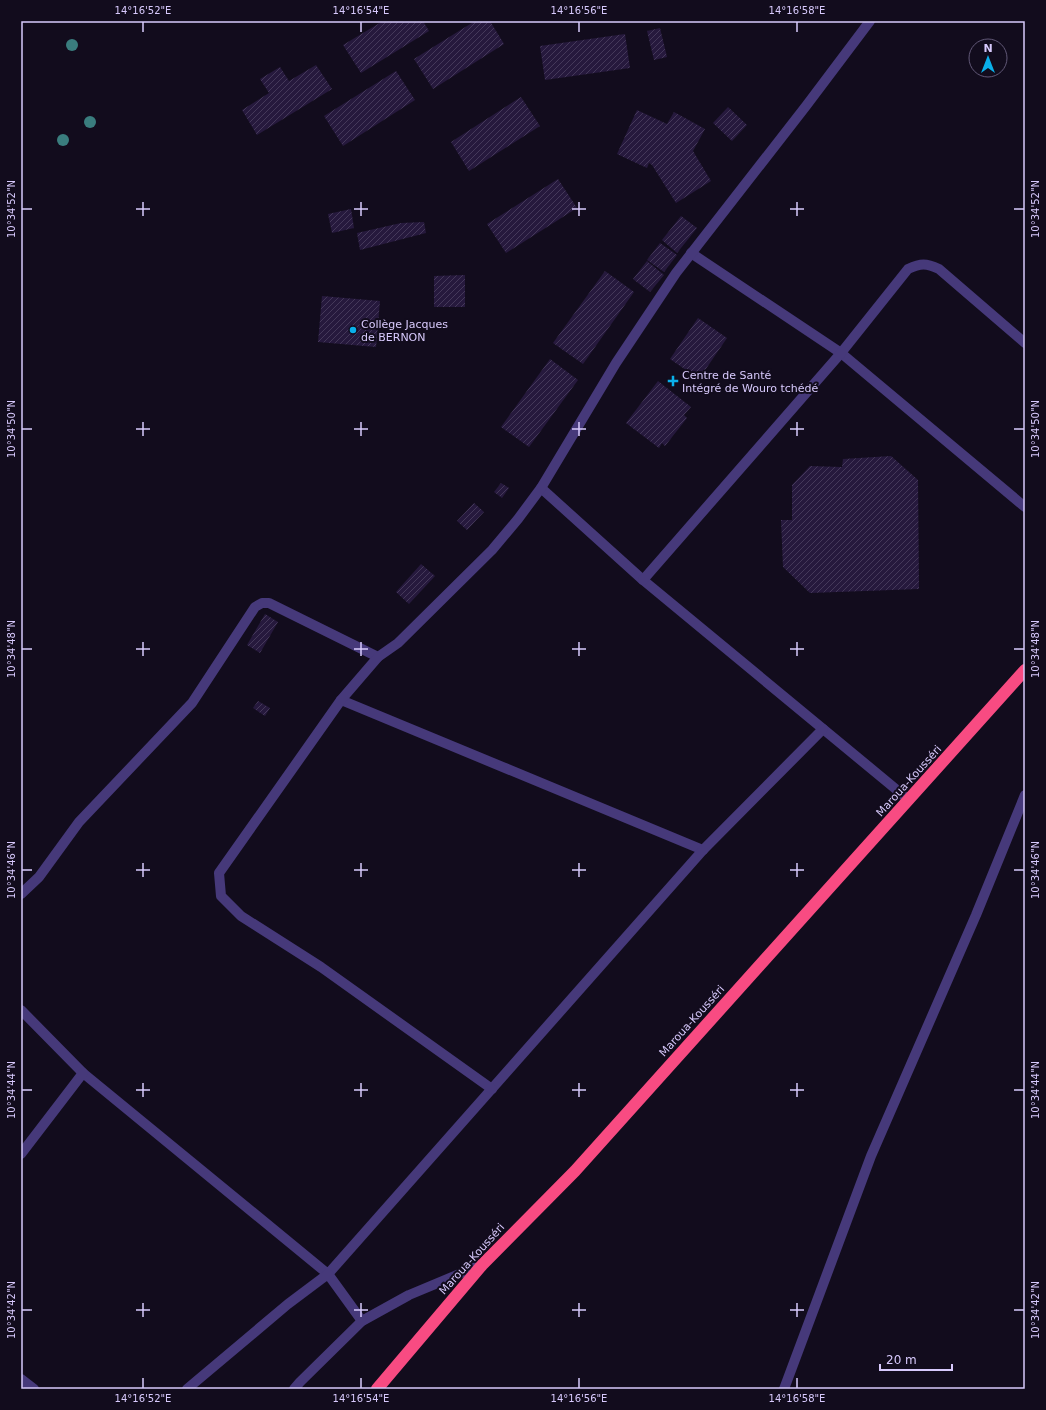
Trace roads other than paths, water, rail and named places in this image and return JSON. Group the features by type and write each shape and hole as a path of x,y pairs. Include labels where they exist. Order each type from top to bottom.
{"highway":[{"name":"Maroua-Kousséri","path":"381,1386 482,1265 575,1171 1025,670"}],"street":[{"path":"492,1089 321,966 241,916 221,896 219,873 342,700 378,657 398,643 492,550 541,488 616,363 676,273 870,21"},
{"path":"691,253 841,353 1025,507"},
{"path":"643,580 841,353 908,269 918,264 929,264 940,269 1025,343"},
{"path":"541,488 643,580 909,800"},
{"path":"21,894 39,877 79,822 192,703 255,607 262,603 269,603 378,657"},
{"path":"342,700 703,850"},
{"path":"187,1389 282,1309 328,1274 703,850 823,729"},
{"path":"784,1389 871,1156 976,915 1025,795"},
{"path":"21,1010 83,1073 328,1274 362,1321"},
{"path":"21,1154 83,1073"},
{"path":"294,1389 362,1321 408,1295 482,1265"},
{"path":"21,1378 34,1389"}],"place":[{"name":"Collège Jacques de BERNON","path":"353,330"},
{"name":"Centre de Santé Intégré de Wouro tchédé","path":"673,381"}]}
